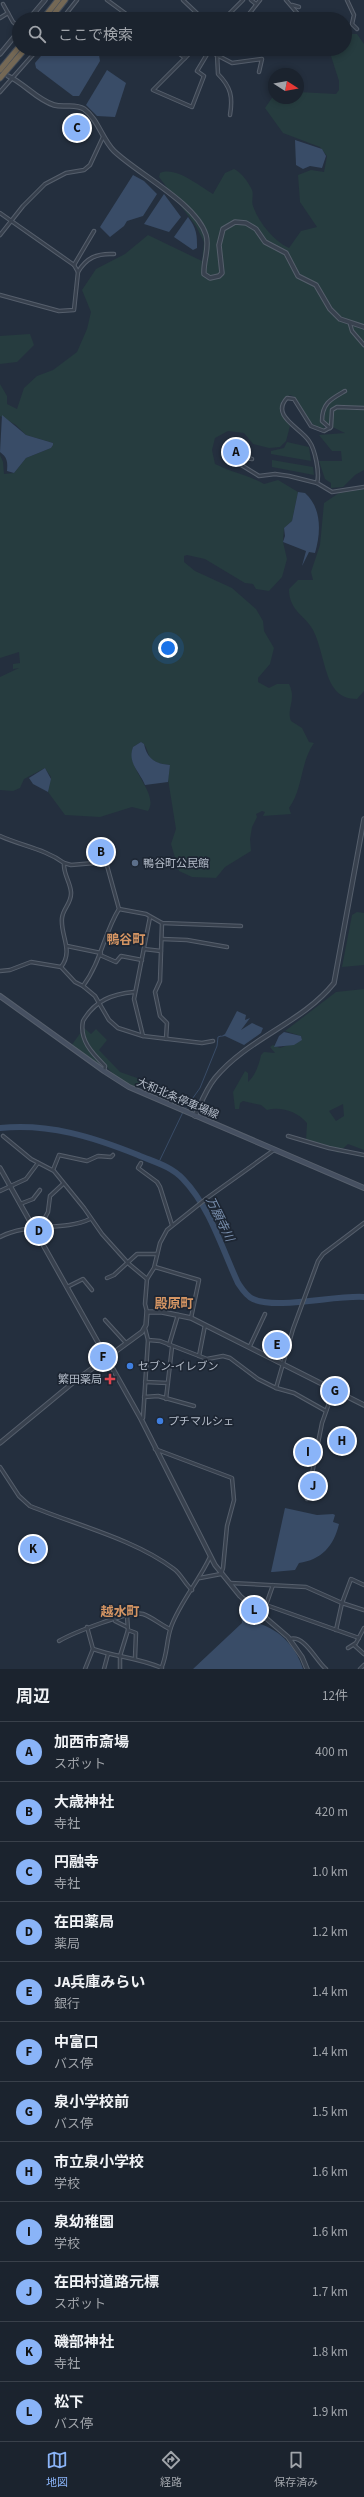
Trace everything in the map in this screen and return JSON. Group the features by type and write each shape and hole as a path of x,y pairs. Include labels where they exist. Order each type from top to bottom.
{"highway":[{"path":"49,12 58,0"},
{"path":"56,12 65,0"},
{"path":"0,70 12,56"},
{"path":"0,78 19,56"}],"main road":[{"name":"大和北条停車場線","path":"0,996 104,1072 129,1087 364,1188"}],"street":[{"path":"35,12 45,0"},
{"path":"68,12 77,0"},
{"path":"107,0 123,12"},
{"path":"183,0 196,12"},
{"path":"231,12 243,0"},
{"path":"250,0 256,4"},
{"path":"251,12 260,0"},
{"path":"286,0 297,12"},
{"path":"347,0 354,15 352,24 357,29"},
{"path":"3,4 12,20"},
{"path":"292,5 299,7"},
{"path":"0,18 8,12"},
{"path":"0,54 12,39"},
{"path":"0,92 32,56"},
{"path":"182,56 185,58 153,90 192,107 204,76 197,71 206,56"},
{"path":"217,56 218,74 226,83 231,92 230,115"},
{"path":"220,56 232,63 262,59 259,72"},
{"path":"8,76 54,105 76,106 86,110 113,150 170,193 199,222 206,235 207,248 204,274 214,279 222,273 219,245 224,228 235,222 246,223 256,229 265,242 286,253 298,276 316,285 330,309 340,319 350,324 364,327"},
{"path":"0,235 34,193 45,184 66,173 84,170 90,165 103,136"},
{"path":"0,213 74,265 78,272"},
{"path":"74,265 94,231"},
{"path":"0,295 59,311 74,310 78,272 82,266 94,256 114,254"},
{"path":"350,324 352,331 364,346"},
{"path":"330,428 322,422 324,407 327,402 345,391"},
{"path":"317,483 318,473 311,443 285,418 282,410 283,402 287,398 294,399 311,426 324,431 330,428"},
{"path":"330,428 332,410 337,407 364,408"},
{"path":"252,459 242,457 238,463 260,476 275,474 317,483 332,492 364,487"},
{"path":"195,1116 211,1084 223,1070 304,1012 324,996 334,983 364,819"},
{"path":"0,836 39,851 50,852 64,863 71,865 106,862 119,909 110,923 100,954 83,986"},
{"path":"61,967 65,961 67,946 62,919 64,911 71,900 71,893 64,872 64,863"},
{"path":"119,909 150,917 162,923 200,926 222,924 241,926"},
{"path":"143,1036 134,999 150,917"},
{"path":"162,923 160,981 155,992 160,1016 167,1023 166,1039"},
{"path":"162,939 187,940 227,947"},
{"path":"67,946 100,954 116,962 121,956 142,960"},
{"path":"144,949 161,951"},
{"path":"0,971 10,970 31,962 61,967 75,982 83,986 99,1003 109,1020 118,1028 143,1036 202,1042 214,1041"},
{"path":"104,1072 105,1066 96,1058 84,1040 82,1025 84,1019 99,1003 113,994 135,992"},
{"path":"3,1136 38,1163 53,1170 84,1208 90,1219 127,1262 147,1279"},
{"path":"288,1136 329,1148 364,1155"},
{"path":"141,1420 143,1418 148,1340 145,1328 147,1312 145,1304 147,1279 155,1267 157,1254 163,1235 172,1225 207,1198 274,1150"},
{"path":"53,1170 59,1155 87,1161 98,1156 111,1157 113,1155"},
{"path":"0,1191 30,1175 38,1163"},
{"path":"141,1163 138,1168 157,1182 160,1187 172,1225"},
{"path":"0,1168 141,1420 210,1557 221,1574 260,1614 290,1639 307,1669"},
{"path":"40,1227 48,1212 50,1196 64,1184"},
{"path":"20,1205 33,1199 40,1190"},
{"path":"0,1237 11,1231 40,1227 75,1225 90,1219"},
{"path":"276,1388 305,1295 322,1254 364,1223"},
{"path":"107,1278 114,1276 127,1262 141,1252 157,1254"},
{"path":"155,1267 199,1280 191,1318"},
{"path":"66,1288 84,1279 92,1290"},
{"path":"147,1312 178,1314 191,1318 334,1388 364,1405"},
{"path":"166,1399 171,1346 178,1314"},
{"path":"250,1346 265,1314"},
{"path":"105,1320 126,1343"},
{"path":"199,1356 206,1325"},
{"path":"0,1443 145,1328"},
{"path":"148,1340 160,1341 207,1359 223,1356 230,1358 258,1379 276,1388 294,1394 326,1411"},
{"path":"145,1382 168,1383"},
{"path":"307,1499 316,1450 326,1411 334,1388"},
{"path":"144,1397 158,1396 194,1406"},
{"path":"155,1449 232,1478 234,1500 227,1526 221,1574"},
{"path":"0,1467 18,1496 30,1506 150,1555 176,1571 182,1581 192,1590"},
{"path":"93,1649 108,1654 135,1658 161,1668 169,1647 170,1628 200,1578 210,1557"},
{"path":"200,1578 221,1574"},
{"path":"336,1630 342,1603 351,1579 364,1585"},
{"path":"230,1583 312,1588 342,1603 364,1610"},
{"path":"260,1614 266,1605 273,1585"},
{"path":"266,1605 359,1638"},
{"path":"59,1641 87,1627 127,1616 132,1612 144,1614 170,1628"},
{"path":"120,1669 120,1656 128,1628 127,1616"},
{"path":"114,1620 136,1633 135,1658"},
{"path":"85,1669 93,1649 87,1627"},
{"path":"348,1648 354,1645 364,1628"},
{"path":"290,1639 300,1641 309,1648 318,1662 326,1669"},
{"path":"354,1645 364,1654"},
{"path":"104,1669 108,1654"},
{"path":"360,1669 364,1665"}],"green space":[{"path":"352,34 357,34 364,44 364,470 355,475 343,487 331,488 331,483 325,479 319,461 342,461 341,451 332,451 319,435 345,433 324,423 323,426 326,429 315,426 307,418 295,397 290,395 281,402 280,412 290,426 286,441 280,447 269,448 253,444 244,433 228,431 215,438 212,450 215,464 264,484 278,480 298,492 292,521 284,528 283,542 287,559 282,577 269,591 256,589 253,584 245,583 205,559 187,555 184,556 184,562 195,571 232,588 256,609 263,621 264,631 274,648 270,664 258,678 258,682 269,688 277,684 289,684 292,695 290,712 291,721 302,728 309,742 314,743 306,759 294,801 289,808 291,814 263,816 265,812 262,811 256,814 257,817 252,827 250,839 251,851 225,867 216,878 192,877 179,871 171,844 176,829 168,779 170,765 151,759 145,745 141,742 133,747 132,755 137,772 150,796 148,811 132,807 100,817 65,815 48,792 51,777 45,768 24,779 20,788 13,791 0,790 0,677 19,668 13,669 13,664 20,663 19,652 0,658 0,455 3,462 4,474 14,473 26,458 51,448 53,443 26,435 16,425 0,416 0,384 7,396 7,404 17,409 24,388 37,376 53,370 77,352 87,329 91,312 82,290 96,269 125,254 148,235 202,261 204,242 196,226 159,177 160,173 173,172 180,174 213,194 225,173 234,169 237,170 252,190 253,206 263,225 272,236 289,248 301,231 317,227 300,202 298,175 311,170 324,172 327,156 320,147 283,133 265,108 268,104 304,104 304,92 336,94 339,90 339,81 331,56 352,56"},
{"path":"30,334 34,345 17,362 0,364 0,336"},
{"path":"287,442 309,447 311,461 271,454 271,451 284,448"},
{"path":"272,460 313,467 314,475 272,467"},
{"path":"364,489 364,691 357,699 344,696 338,693 334,688 328,675 319,644 313,630 294,608 289,589 298,580 313,580 311,572 320,545 324,503 339,493"},
{"path":"357,912 364,913 364,965 342,967 352,915"},
{"path":"364,989 364,1150 348,1144 338,1153 326,1145 306,1140 307,1123 294,1113 283,1109 267,1110 261,1105 243,1101 240,1103 239,1109 235,1109 233,1092 245,1071 248,1073 248,1082 252,1077 258,1067 261,1055 264,1052 275,1053 270,1047 273,1045 280,1048 302,1040 301,1036 285,1031 336,992","holes":["343,1104 344,1116 336,1121 329,1111"]},
{"path":"84,1028 91,1034 96,1029 107,1040 99,1050 120,1072 140,1079 139,1086 133,1088 116,1077 106,1066 95,1063 71,1046"}],"water":[{"path":"41,56 99,56 100,61 79,96 73,96 36,68 35,63"},
{"path":"107,70 126,83 115,117 97,116 86,105"},
{"path":"295,140 322,149 326,156 322,168 310,166 303,169 296,165"},
{"path":"133,175 144,181 157,194 143,216 127,221 124,226 110,237 100,227"},
{"path":"164,194 181,217 169,232 144,224"},
{"path":"188,217 197,236 197,248 193,250 174,237"},
{"path":"2,415 26,435 53,443 51,448 26,458 14,473 7,471 6,460 0,452"},
{"path":"298,492 305,493 311,499 315,506 319,521 315,553 309,552 302,566 306,551 283,542 285,536 284,528 292,521"},
{"path":"141,742 144,744 147,753 153,760 170,765 168,782 145,785 133,763 132,758 133,747"},
{"path":"45,768 51,779 48,792 33,784 29,778"},
{"path":"237,1011 246,1015 245,1020 250,1018 241,1030 252,1023 263,1028 261,1033 244,1045 225,1036 220,1037 225,1034"},
{"path":"284,1032 301,1036 302,1040 294,1045 274,1047 279,1036"},
{"path":"285,1508 317,1515 333,1514 335,1515 333,1522 339,1524 334,1539 320,1555 314,1559 299,1563 295,1570 271,1572"},
{"path":"241,1613 245,1613 247,1621 266,1626 282,1636 295,1651 303,1669 193,1669 242,1623"}],"waterway":[{"path":"185,1109 200,1088 217,1046 218,1037 221,1036"},
{"path":"159,1162 183,1112"},
{"name":"万願寺川","path":"0,1128 36,1128 87,1137 121,1148 173,1171 183,1179 201,1202 215,1229 238,1283 246,1294 253,1299 263,1302 291,1303 364,1297"}],"place":[{"name":"円融寺","path":"77,128"},
{"name":"加西市斎場","path":"236,452"},
{"name":"大歳神社","path":"101,852"},
{"name":"鴨谷町公民館","path":"135,863"},
{"name":"在田薬局","path":"39,1231"},
{"name":"JA兵庫みらい","path":"277,1345"},
{"name":"中富口","path":"103,1357"},
{"name":"セブン-イレブン","path":"130,1366"},
{"name":"繁田薬局","path":"110,1379"},
{"name":"泉小学校前","path":"335,1391"},
{"name":"プチマルシェ","path":"160,1421"},
{"name":"市立泉小学校","path":"342,1441"},
{"name":"泉幼稚園","path":"308,1452"},
{"name":"在田村道路元標","path":"313,1486"},
{"name":"磯部神社","path":"33,1549"},
{"name":"松下","path":"254,1610"}],"district":[{"name":"鴨谷町","path":"126,939"},
{"name":"殿原町","path":"174,1303"},
{"name":"越水町","path":"120,1611"}]}
